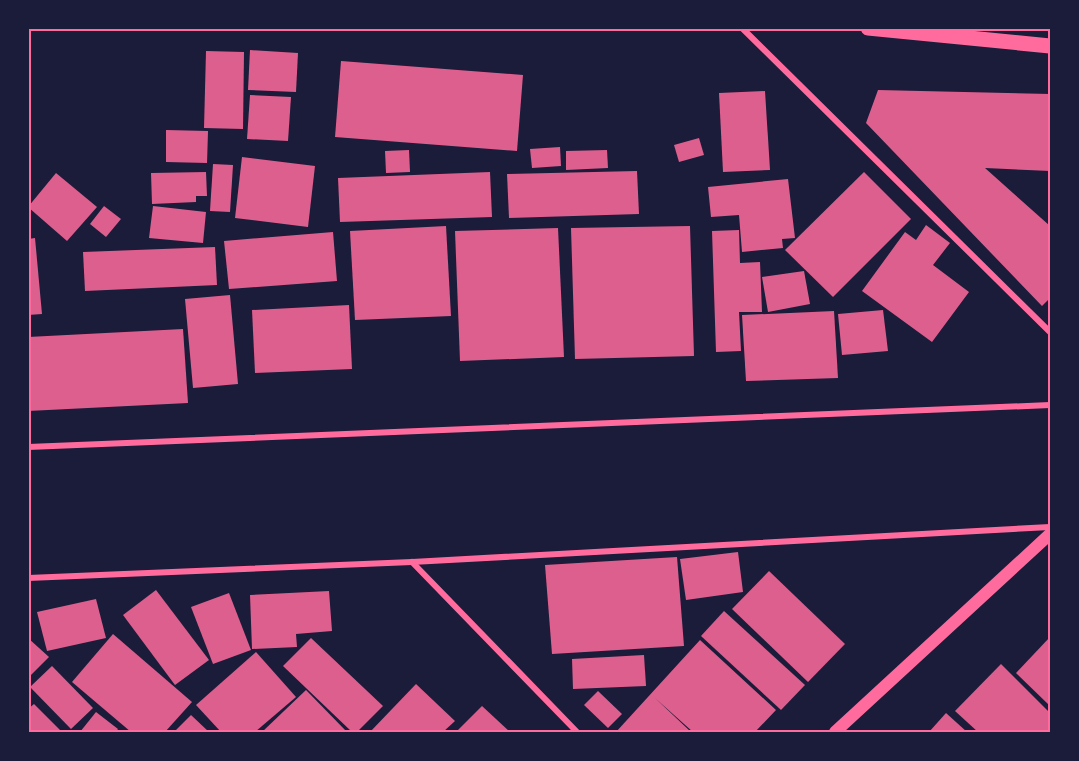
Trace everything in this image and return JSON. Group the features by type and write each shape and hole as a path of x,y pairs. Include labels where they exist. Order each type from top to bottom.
{"main road":[{"path":"868,28 1050,46"},
{"path":"835,732 1050,534"}],"street":[{"path":"742,28 1050,332"},
{"path":"28,447 1050,405"},
{"path":"28,578 412,562 1050,527"},
{"path":"412,562 577,732"}],"building":[{"path":"250,50 298,53 296,92 248,90"},
{"path":"206,51 244,52 243,129 204,128"},
{"path":"341,61 523,75 517,151 335,137"},
{"path":"878,90 1050,94 1050,171 985,168 1050,226 1050,298 1042,306 866,123"},
{"path":"765,91 770,170 723,172 719,93"},
{"path":"250,95 291,97 288,141 247,139"},
{"path":"166,130 208,131 207,163 166,162"},
{"path":"699,138 704,155 679,162 674,145"},
{"path":"560,147 561,166 532,168 530,149"},
{"path":"409,150 410,172 386,173 385,151"},
{"path":"607,150 608,168 566,170 566,151"},
{"path":"242,157 315,166 308,227 235,218"},
{"path":"213,164 233,165 230,212 210,211"},
{"path":"637,171 639,214 509,218 507,174"},
{"path":"206,172 207,196 196,196 196,202 152,204 151,173"},
{"path":"490,172 492,217 340,222 338,178"},
{"path":"864,172 911,219 833,297 785,250"},
{"path":"56,173 97,207 67,241 28,207"},
{"path":"788,179 795,238 782,239 783,248 742,252 739,215 711,217 708,187"},
{"path":"104,206 121,219 106,237 90,224"},
{"path":"153,206 206,212 203,243 149,238"},
{"path":"926,225 950,243 933,265 969,292 932,342 862,291 905,232 916,240"},
{"path":"446,226 451,316 355,320 350,231"},
{"path":"690,226 694,356 575,359 571,228"},
{"path":"558,228 564,357 460,361 455,231"},
{"path":"739,230 740,263 760,262 762,312 739,312 741,351 716,352 712,231"},
{"path":"333,232 337,281 229,289 224,241"},
{"path":"35,238 42,314 28,315 28,239"},
{"path":"215,247 217,285 85,291 83,252"},
{"path":"804,271 810,304 768,312 762,277"},
{"path":"230,295 238,384 193,388 185,299"},
{"path":"349,305 352,369 255,373 252,310"},
{"path":"883,310 888,351 842,355 838,314"},
{"path":"834,311 838,378 746,381 742,315"},
{"path":"183,329 188,403 28,411 28,337"},
{"path":"738,552 743,592 686,600 680,559"},
{"path":"677,557 684,646 552,654 545,565"},
{"path":"769,571 845,644 808,682 732,609"},
{"path":"156,590 209,660 175,685 123,615"},
{"path":"329,591 332,631 296,634 297,647 252,649 250,595"},
{"path":"229,593 251,650 213,664 191,607"},
{"path":"96,599 106,638 47,651 37,612"},
{"path":"724,611 805,685 781,710 701,636"},
{"path":"113,634 192,702 165,732 131,732 72,682"},
{"path":"1050,637 1050,706 1016,673"},
{"path":"28,638 49,657 28,678"},
{"path":"311,638 383,706 357,732 352,732 283,666"},
{"path":"700,640 776,710 755,732 693,732 655,698 691,732 616,732"},
{"path":"256,652 296,697 255,732 221,732 196,705"},
{"path":"644,655 646,686 573,689 572,659"},
{"path":"1001,664 1050,713 1050,732 978,732 955,711"},
{"path":"52,666 93,708 71,729 30,687"},
{"path":"416,684 455,721 443,732 370,732"},
{"path":"306,690 347,732 262,732"},
{"path":"598,691 622,714 608,728 584,705"},
{"path":"34,704 62,732 28,732 28,709"},
{"path":"482,706 510,732 456,732"},
{"path":"96,712 118,729 116,732 80,732"},
{"path":"946,713 967,732 929,732"},
{"path":"191,715 209,732 174,732"}]}
